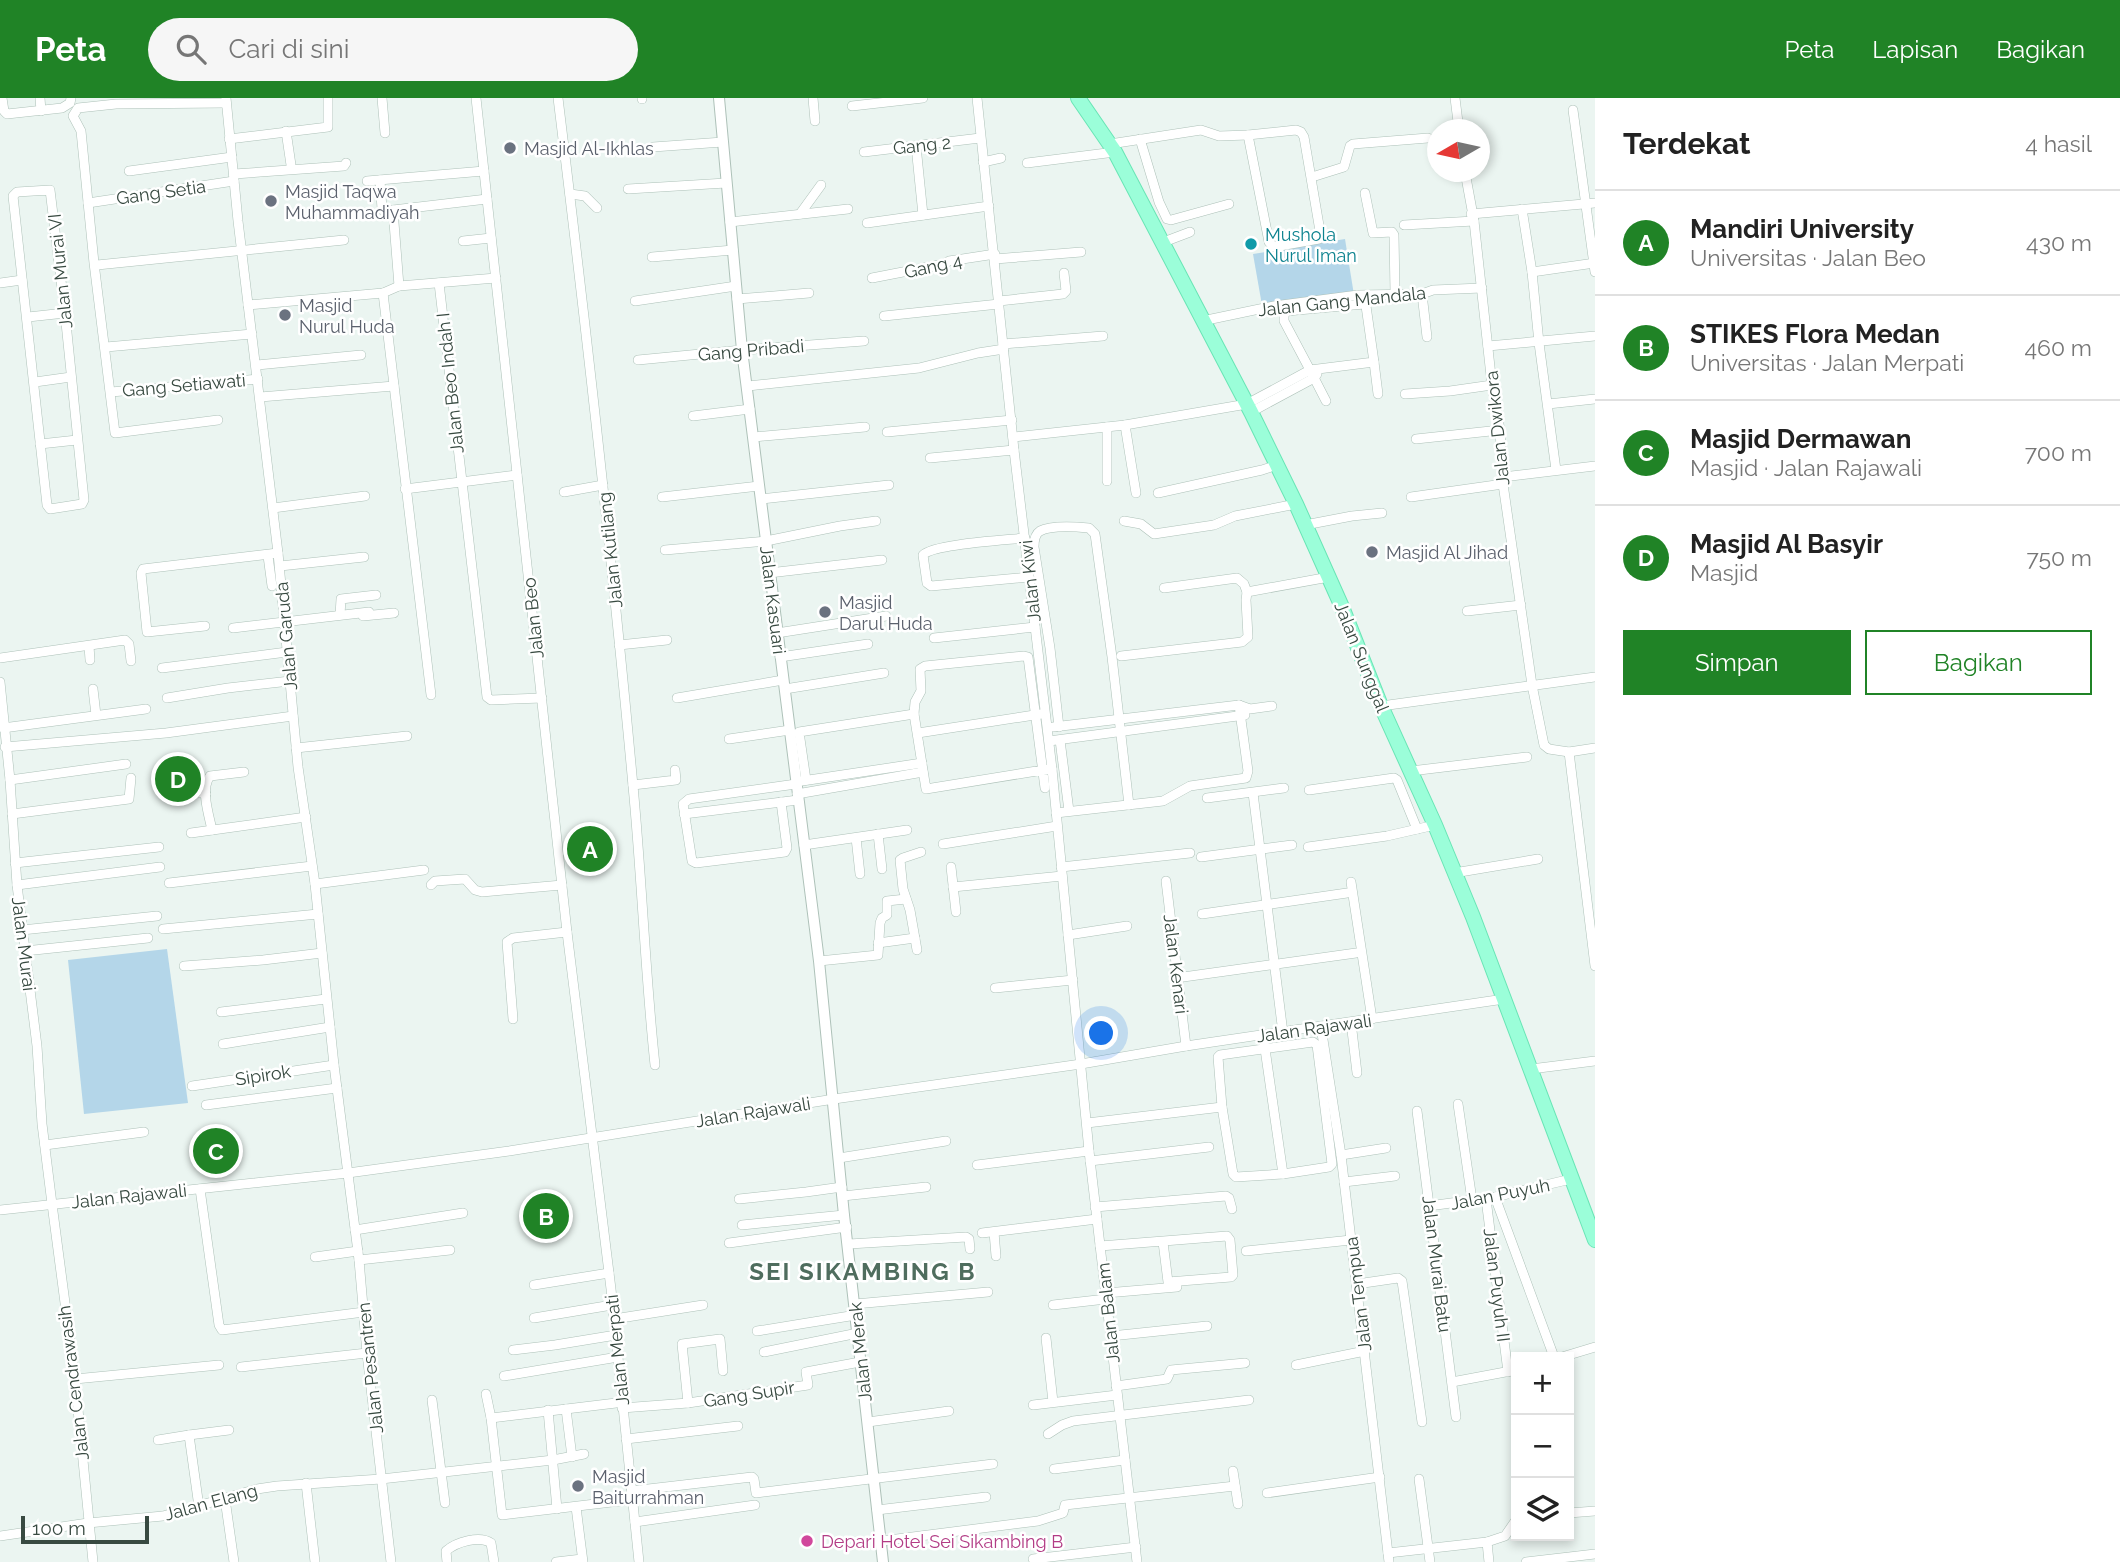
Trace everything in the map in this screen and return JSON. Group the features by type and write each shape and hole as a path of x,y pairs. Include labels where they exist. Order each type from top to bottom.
{"main road":[{"name":"Jalan Sunggal","path":"1078,98 1112,148 1249,408 1296,504 1329,577 1381,706 1435,825 1595,1240"}],"street":[{"path":"2,98 7,114 62,108 70,103 71,98"},
{"path":"40,98 41,111"},
{"path":"229,138 328,127 328,98"},
{"path":"382,98 385,133"},
{"name":"Jalan Beo","path":"476,98 592,1137"},
{"name":"Jalan Kutilang","path":"558,98 603,485 633,785 648,1003 655,1065"},
{"path":"813,98 815,121"},
{"path":"852,106 923,98"},
{"name":"Jalan Kiwi","path":"977,98 1035,627 1041,714 1048,728 1047,770 1056,813 1081,1064"},
{"path":"1455,98 1458,119"},
{"name":"Jalan Kasuari","path":"719,99 742,350 799,788 834,1100"},
{"path":"218,420 116,433 94,263 81,131 73,116 78,108 116,104 226,101"},
{"name":"Jalan Garuda","path":"226,101 280,566 296,748 315,884 326,999 348,1173"},
{"path":"1532,272 1595,266 1591,204 1573,110"},
{"path":"1027,163 1112,148 1140,139 1201,130 1219,136 1296,130 1304,136 1320,239 1274,247 1270,245 1248,135"},
{"path":"286,131 291,165"},
{"name":"Gang 2","path":"864,152 980,138"},
{"path":"1312,177 1344,167 1353,144 1427,138"},
{"path":"1140,139 1159,202 1169,220 1229,204"},
{"path":"653,147 723,142"},
{"path":"916,146 923,215"},
{"path":"129,171 232,157"},
{"path":"983,162 1000,158"},
{"name":"Gang Setia","path":"88,203 234,178 344,166 346,163"},
{"path":"367,181 484,171"},
{"path":"380,180 384,211 487,199"},
{"name":"Jalan Dwikora","path":"1467,182 1500,430 1503,481 1532,685 1544,745 1549,749 1569,752"},
{"path":"628,189 726,183"},
{"path":"800,214 821,186"},
{"name":"Jalan Murai VI","path":"50,190 83,503 51,509 47,505 22,280 13,194 50,190"},
{"path":"1365,193 1373,233 1392,232 1394,235 1395,293"},
{"path":"570,194 585,197 597,208"},
{"path":"1404,225 1522,209 1591,204"},
{"path":"867,222 989,206"},
{"path":"730,222 848,209"},
{"path":"1522,209 1556,470"},
{"path":"394,211 399,286"},
{"path":"1161,243 1190,232"},
{"path":"463,241 491,238"},
{"path":"97,265 344,240"},
{"path":"652,257 733,250"},
{"name":"Gang 4","path":"872,278 949,261 1081,252"},
{"path":"884,316 1063,295 1066,291 1064,273"},
{"path":"248,304 383,293 399,286 496,278"},
{"path":"0,283 22,280"},
{"name":"Jalan Beo Indah I","path":"439,283 488,699 542,698"},
{"path":"635,301 736,286"},
{"name":"Jalan Gang Mandala","path":"1202,321 1274,306 1358,295 1422,294 1433,290 1482,288"},
{"path":"383,293 431,695"},
{"path":"737,299 809,293"},
{"path":"1422,294 1427,337"},
{"path":"1326,401 1315,372 1284,321 1287,311 1364,303 1378,394"},
{"path":"28,317 65,313"},
{"path":"106,347 252,334"},
{"path":"748,386 919,368 1003,346 1103,336"},
{"path":"1488,346 1595,337"},
{"name":"Gang Pribadi","path":"638,360 864,341"},
{"path":"257,365 361,355"},
{"path":"1013,437 1249,408 1315,372 1374,362"},
{"path":"34,382 71,377"},
{"name":"Gang Setiawati","path":"111,392 258,379"},
{"path":"1405,394 1492,385"},
{"path":"260,397 394,386"},
{"path":"1548,404 1595,398"},
{"path":"693,416 750,409"},
{"path":"887,432 1012,420"},
{"path":"1125,425 1136,493"},
{"path":"754,437 865,427"},
{"path":"1107,427 1107,481"},
{"path":"1416,439 1500,430"},
{"path":"40,444 77,440"},
{"path":"930,458 1014,450"},
{"path":"1158,493 1277,465"},
{"path":"1411,497 1556,470 1595,466"},
{"path":"405,489 517,475"},
{"path":"564,492 603,485"},
{"path":"761,499 889,485"},
{"path":"662,497 759,486"},
{"path":"273,508 365,496"},
{"path":"1124,521 1137,522 1154,534 1214,525 1235,516 1296,504"},
{"path":"1305,525 1382,513"},
{"path":"664,550 766,541 876,521"},
{"path":"1059,727 1034,547 1035,537 1041,530 1089,528 1095,534 1129,805"},
{"path":"1025,538 955,546 927,551 923,555 927,583 931,586 1029,577"},
{"path":"205,626 147,632 142,569 278,553"},
{"path":"268,555 272,586"},
{"path":"280,566 364,557"},
{"path":"769,573 882,560"},
{"path":"1247,592 1329,577"},
{"path":"1121,656 1245,640 1248,637 1245,600 1247,592 1244,584 1237,578 1164,588"},
{"path":"340,615 341,599 376,595"},
{"path":"1467,611 1521,605"},
{"path":"285,623 369,612"},
{"path":"233,628 394,613"},
{"path":"777,633 886,616"},
{"path":"934,638 1035,627"},
{"path":"619,645 667,640"},
{"path":"0,658 126,641 129,644 131,661"},
{"path":"780,657 868,644"},
{"path":"89,646 90,660"},
{"path":"162,668 287,652"},
{"path":"1045,788 1047,770 1041,714 1028,657 925,666 920,669 921,691 915,702 914,714 926,789 1047,770"},
{"path":"677,698 884,673"},
{"path":"1381,706 1595,677"},
{"path":"167,698 290,681"},
{"name":"Jalan Murai","path":"0,682 17,885 37,1046 51,1204"},
{"path":"93,690 96,715"},
{"path":"1056,813 1168,800 1190,786 1246,778 1248,771 1239,705"},
{"path":"1048,728 1239,705 1250,709 1272,706"},
{"path":"3,738 96,715 146,709"},
{"path":"1049,741 1241,717 1250,709"},
{"path":"799,788 799,732 914,714"},
{"path":"918,733 1041,714"},
{"path":"3,738 166,733 293,716"},
{"path":"729,739 790,730"},
{"path":"296,748 407,736"},
{"path":"1060,740 1069,811"},
{"path":"1595,748 1569,752 1595,966"},
{"path":"1411,771 1527,757"},
{"path":"175,762 187,762 189,790 206,794"},
{"path":"10,780 125,764"},
{"path":"781,802 787,848 784,853 694,863 691,859 684,814 684,804 689,799 799,788 922,767"},
{"path":"684,814 781,802 799,788 922,767"},
{"path":"633,785 676,780 675,770"},
{"path":"212,830 206,781 210,776 244,772"},
{"path":"12,814 127,799 131,796 131,778"},
{"path":"1309,790 1394,778 1417,829"},
{"path":"1207,798 1284,789"},
{"path":"1253,793 1283,1033"},
{"path":"191,833 306,817"},
{"path":"1308,847 1387,836 1435,825"},
{"path":"943,844 1057,826"},
{"path":"804,845 907,830"},
{"path":"878,834 882,869"},
{"path":"856,838 860,874"},
{"path":"1202,858 1292,845"},
{"path":"15,863 159,847"},
{"path":"917,950 900,860 921,852"},
{"path":"953,887 1190,853"},
{"path":"1454,873 1538,859"},
{"path":"169,883 312,866"},
{"path":"17,885 160,867"},
{"path":"951,867 956,912"},
{"path":"315,884 424,870"},
{"path":"431,885 435,881 467,880 473,889 482,892 562,885"},
{"name":"Jalan Kenari","path":"1166,881 1186,1046"},
{"path":"1351,882 1372,1019"},
{"path":"1202,914 1347,893"},
{"path":"819,961 878,955 880,923 887,915 887,901 906,899"},
{"path":"163,929 318,914"},
{"path":"22,930 157,916"},
{"path":"1068,935 1127,926"},
{"path":"513,1019 507,942 513,938 567,932"},
{"path":"25,951 148,938"},
{"path":"878,943 915,938"},
{"path":"184,966 322,953"},
{"path":"1177,978 1356,953"},
{"path":"995,988 1073,980"},
{"path":"221,1012 326,999"},
{"name":"Jalan Rajawali","path":"0,1210 348,1173 562,1143 1504,999"},
{"path":"1351,1023 1357,1073"},
{"path":"223,1044 330,1027"},
{"name":"Jalan Tempua","path":"1321,1027 1341,1155 1388,1558"},
{"path":"1263,1035 1283,1174"},
{"path":"1311,1042 1317,1045 1332,1164 1329,1167 1283,1174 1240,1178 1234,1176 1222,1107 1218,1057 1265,1049 1311,1042"},
{"path":"1531,1069 1595,1061"},
{"name":"Jalan Balam","path":"1081,1064 1137,1562"},
{"name":"Sipirok","path":"192,1086 334,1065"},
{"path":"206,1105 337,1088"},
{"name":"Jalan Merak","path":"834,1100 844,1215 883,1562"},
{"path":"1458,1104 1472,1200"},
{"path":"1087,1123 1222,1107"},
{"name":"Jalan Murai Batu","path":"1417,1111 1456,1417"},
{"path":"45,1144 144,1132"},
{"name":"Jalan Merpati","path":"592,1137 616,1335 619,1405 626,1439 639,1562"},
{"path":"839,1158 946,1140"},
{"path":"977,1165 1209,1147"},
{"path":"1341,1155 1386,1149"},
{"name":"Jalan Pesantren","path":"348,1173 391,1562"},
{"path":"1344,1182 1395,1177"},
{"name":"Jalan Puyuh","path":"1429,1206 1491,1198 1571,1180"},
{"path":"739,1199 806,1192 926,1187"},
{"path":"200,1189 219,1325 222,1330 364,1312"},
{"path":"1095,1207 1226,1196 1233,1209"},
{"path":"1491,1198 1552,1352"},
{"name":"Jalan Puyuh II","path":"1491,1198 1511,1363"},
{"name":"Jalan Cendrawasih","path":"51,1204 75,1379 93,1562"},
{"path":"355,1230 463,1213"},
{"path":"742,1225 844,1215"},
{"path":"982,1233 1097,1219"},
{"path":"729,1243 847,1227"},
{"path":"994,1232 996,1256"},
{"path":"849,1244 966,1237 970,1249"},
{"path":"1100,1246 1229,1237 1233,1275 1168,1282 1163,1242"},
{"path":"1246,1251 1351,1240"},
{"path":"315,1257 450,1250"},
{"path":"534,1285 609,1273"},
{"path":"1357,1284 1398,1278 1402,1281 1422,1422"},
{"path":"1053,1305 1106,1296 1227,1283"},
{"path":"757,1331 856,1310 988,1292"},
{"path":"534,1318 612,1305"},
{"path":"614,1319 703,1305"},
{"path":"1111,1336 1207,1326"},
{"path":"764,1352 858,1333"},
{"path":"513,1350 616,1335"},
{"path":"1046,1338 1053,1402"},
{"path":"688,1403 682,1344 720,1339 723,1371"},
{"path":"1574,1353 1595,1347"},
{"path":"1296,1365 1365,1351"},
{"path":"241,1367 367,1353"},
{"path":"504,1376 618,1357"},
{"name":"Gang Supir","path":"491,1418 548,1410 688,1403 808,1385 806,1372 860,1362"},
{"path":"1033,1405 1167,1379 1171,1370 1245,1363"},
{"path":"75,1379 219,1365"},
{"path":"1452,1382 1511,1371"},
{"path":"486,1394 502,1516 576,1507 630,1495 752,1477 755,1493 993,1464"},
{"path":"432,1400 444,1503"},
{"path":"1048,1434 1073,1421 1249,1400"},
{"path":"566,1409 572,1457"},
{"path":"548,1410 557,1509"},
{"path":"868,1422 949,1411"},
{"path":"626,1439 738,1426"},
{"path":"158,1440 229,1430"},
{"path":"189,1435 199,1507"},
{"name":"Jalan Elang","path":"0,1536 88,1522 163,1516 257,1489 381,1479 553,1460 584,1454"},
{"path":"1054,1469 1125,1460"},
{"path":"1233,1471 1238,1504"},
{"path":"1267,1493 1380,1477"},
{"path":"1419,1479 1430,1562"},
{"path":"306,1483 315,1562"},
{"path":"881,1541 1038,1521 1064,1513 1065,1505 1235,1486"},
{"path":"877,1510 986,1497"},
{"path":"225,1499 234,1562"},
{"path":"635,1522 755,1505"},
{"path":"555,1562 582,1560 576,1507"},
{"path":"1574,1513 1595,1511"},
{"path":"1388,1558 1429,1547 1487,1542 1505,1536 1511,1527"},
{"path":"447,1562 446,1551 450,1547 484,1539 490,1540 494,1562"},
{"path":"1487,1542 1489,1562"},
{"path":"1033,1559 1136,1547"},
{"path":"1526,1562 1595,1553"}],"shaded area":[{"path":"1345,239 1354,295 1263,311 1253,254"},
{"path":"167,949 188,1103 84,1114 68,960"}],"place":[{"name":"Masjid Al-Ikhlas","path":"510,148"},
{"name":"Masjid Taqwa Muhammadiyah","path":"271,201"},
{"name":"Mushola Nurul Iman","path":"1251,244"},
{"name":"Masjid Nurul Huda","path":"285,315"},
{"name":"Masjid Al Jihad","path":"1372,552"},
{"name":"Masjid Darul Huda","path":"825,612"},
{"name":"Masjid Al Basyir","path":"178,779"},
{"name":"Mandiri University","path":"590,849"},
{"name":"Masjid Dermawan","path":"216,1151"},
{"name":"STIKES Flora Medan","path":"546,1216"},
{"name":"Masjid Baiturrahman","path":"578,1486"},
{"name":"Depari Hotel Sei Sikambing B","path":"807,1541"}],"district":[{"name":"SEI SIKAMBING B","path":"863,1271"}]}
